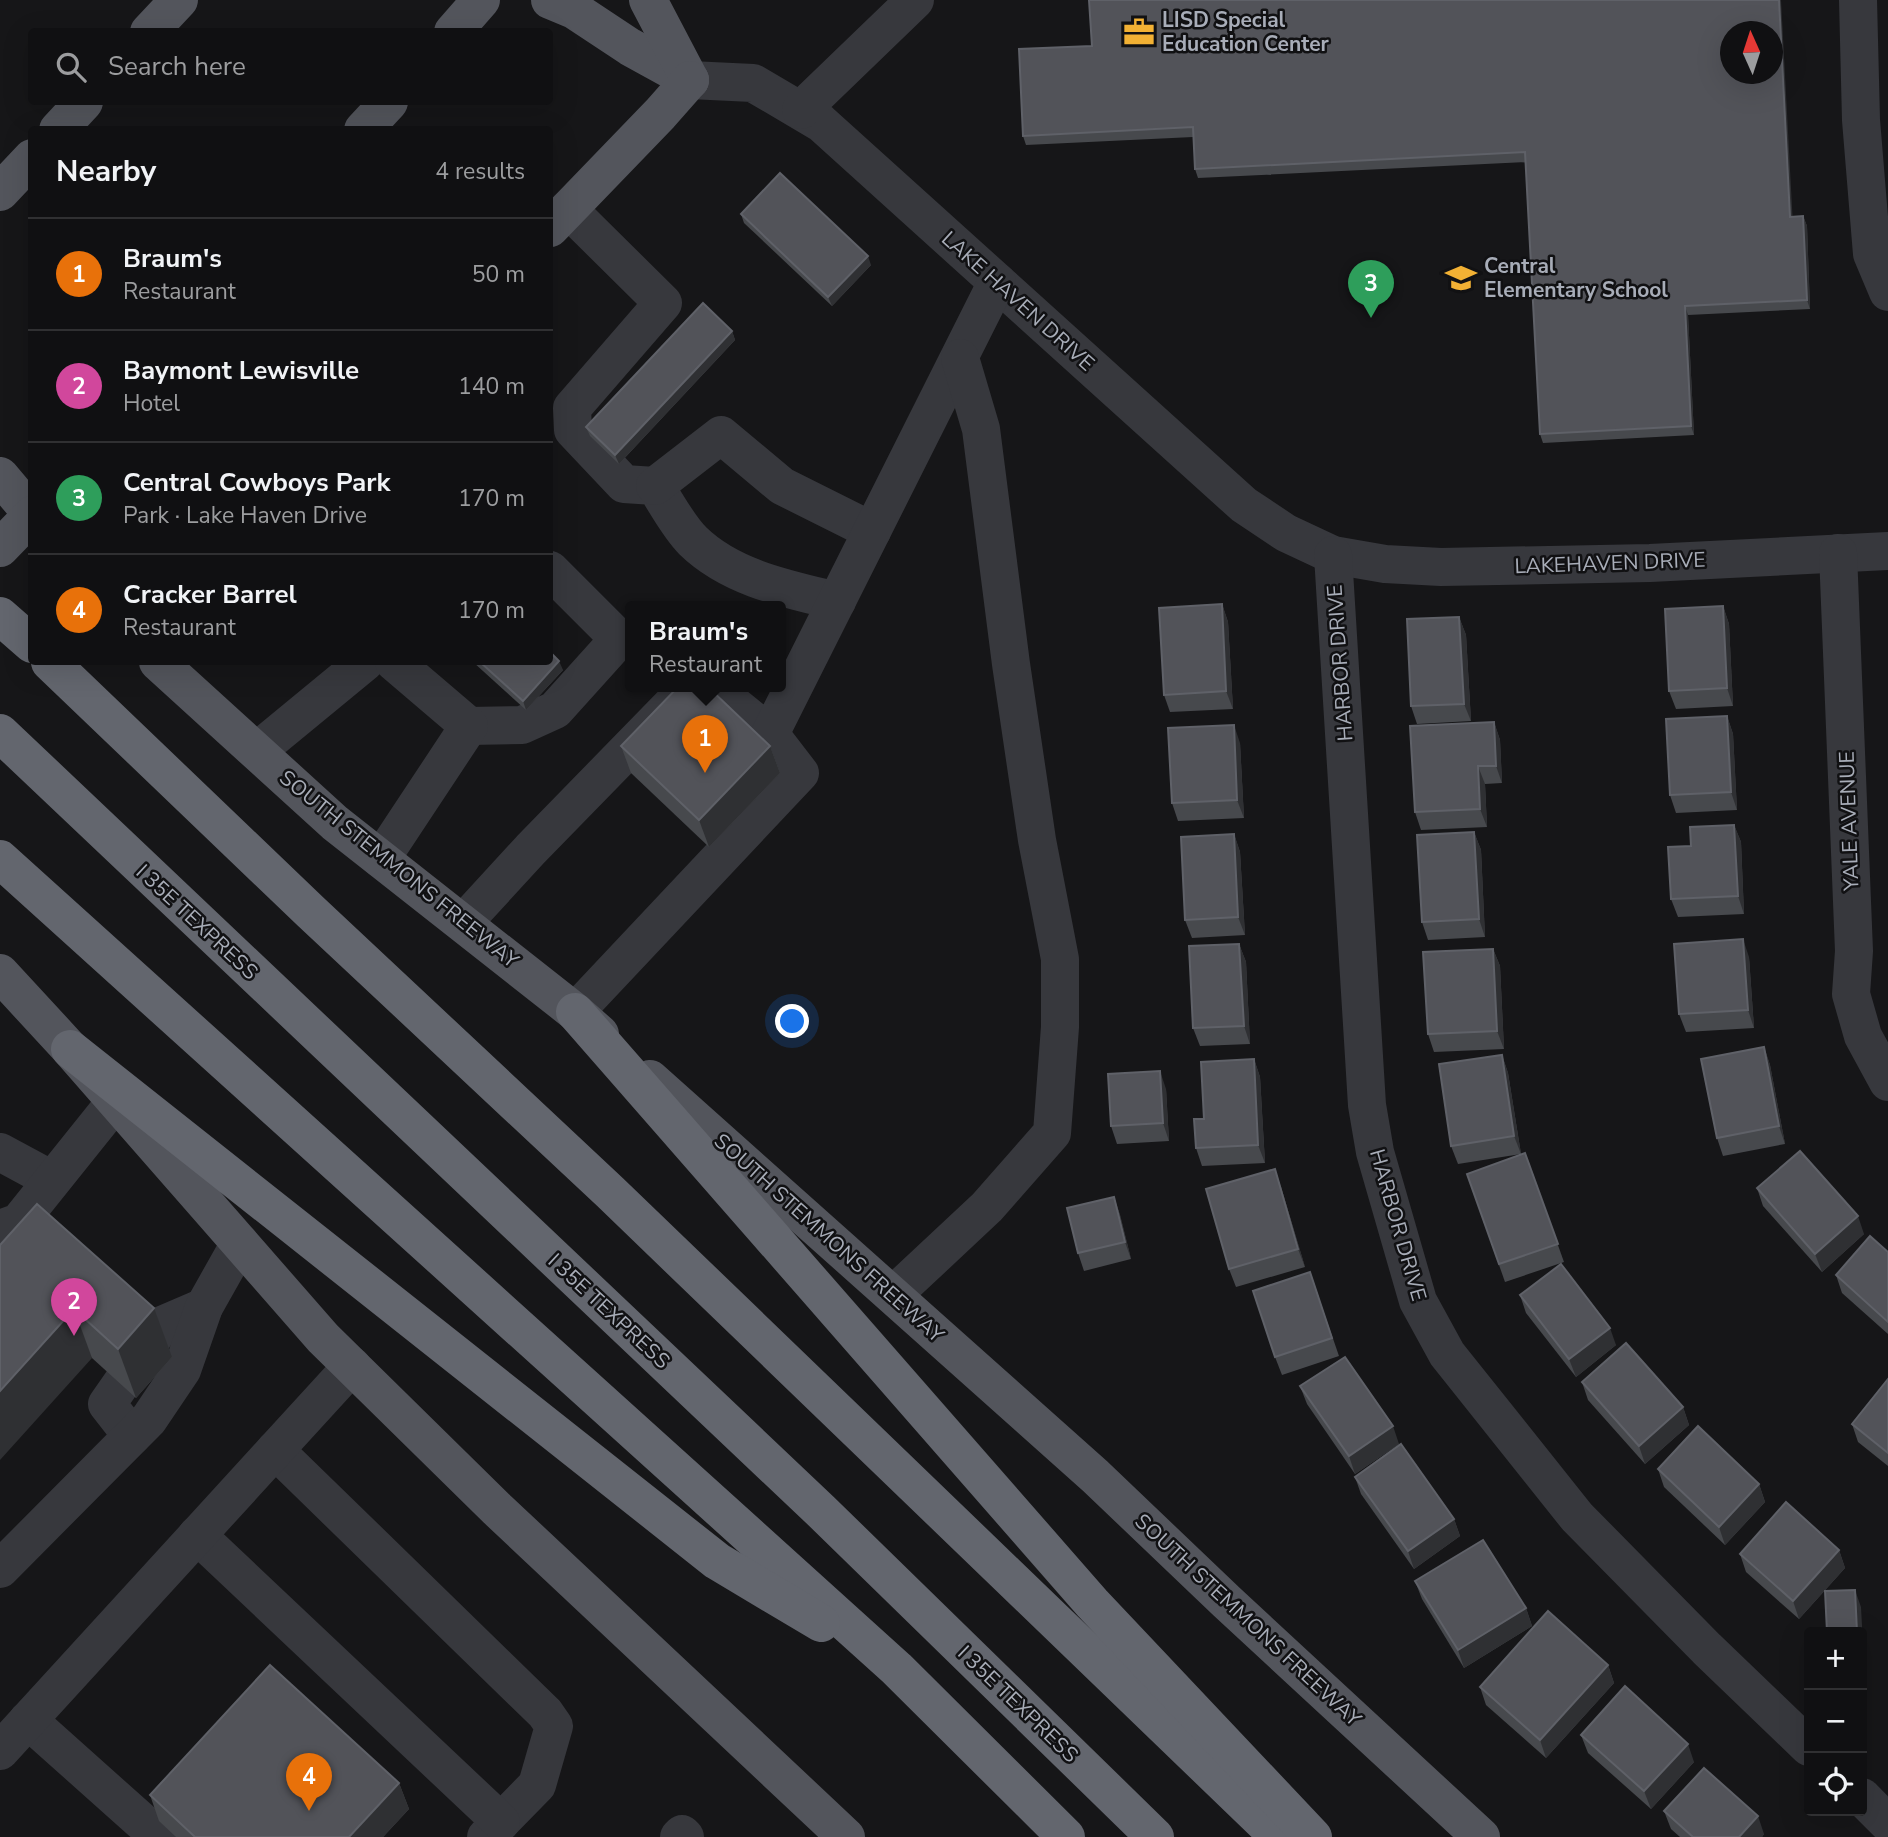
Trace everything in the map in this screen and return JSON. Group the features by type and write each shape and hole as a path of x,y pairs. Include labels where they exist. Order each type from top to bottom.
{"highway":[{"path":"0,616 28,640"},
{"path":"53,665 311,912 610,1192 1279,1837"},
{"name":"I 35E TEXPRESS","path":"0,733 811,1502 1155,1837"},
{"path":"0,859 897,1669 1066,1837"},
{"path":"575,1012 1092,1603 1313,1837"},
{"path":"70,1049 717,1561 897,1669"}],"main road":[{"path":"153,28 179,0"},
{"path":"456,28 481,0"},
{"path":"550,0 574,10 630,47 690,80"},
{"path":"648,0 690,80"},
{"path":"559,218 690,80"},
{"path":"62,126 81,105"},
{"path":"367,126 386,105"},
{"path":"0,192 28,162"},
{"path":"0,476 28,510"},
{"path":"0,548 28,519"},
{"name":"SOUTH STEMMONS FREEWAY","path":"161,665 335,823 575,1012 1095,1476 1481,1837"},
{"path":"0,973 323,1338 497,1509 846,1837"}],"street":[{"path":"801,110 915,0"},
{"path":"1858,0 1861,120 1872,254 1888,292"},
{"name":"LAKE HAVEN DRIVE","path":"690,80 753,83 821,123 1244,505 1286,533 1333,555"},
{"path":"559,218 663,303 572,408 573,430 624,484 655,486 721,435 782,486 873,531"},
{"path":"770,734 997,282"},
{"path":"893,1295 988,1207 1052,1133 1060,1027 1060,959 1037,841 981,429 960,358"},
{"path":"655,486 691,540 726,567 790,590 837,601"},
{"name":"LAKEHAVEN DRIVE","path":"1333,555 1385,564 1441,567 1650,563 1888,551"},
{"name":"YALE AVENUE","path":"1838,553 1854,951 1851,994 1863,1036 1888,1082"},
{"name":"HARBOR DRIVE","path":"1333,555 1367,1105 1375,1152 1418,1301 1447,1354 1577,1517 1707,1650 1804,1742"},
{"path":"398,665 469,726 522,725 555,709 619,639 553,573"},
{"path":"257,751 361,665"},
{"path":"463,923 684,692"},
{"path":"575,1012 800,773 770,734 718,692"},
{"path":"381,859 469,726"},
{"path":"6,1232 116,1101"},
{"path":"0,1152 52,1180"},
{"path":"0,1569 149,1419 182,1370 204,1307 240,1243"},
{"path":"0,1751 352,1366"},
{"path":"197,1535 494,1830 537,1785 554,1726 545,1713 275,1450"},
{"path":"29,1720 159,1837"},
{"path":"1867,1802 1888,1823"},
{"path":"679,1837 682,1834 685,1837"}],"building":[{"path":"1089,0 1779,0 1780,21 1720,21 1720,84 1783,84 1783,79 1790,217 1803,216 1807,300 1685,306 1691,426 1540,434 1525,152 1195,169 1193,127 1023,136 1019,49 1092,46"},
{"path":"780,173 868,256 828,297 741,214"},
{"path":"703,303 732,331 615,455 586,427"},
{"path":"1222,604 1226,691 1164,695 1159,608"},
{"path":"1723,606 1727,688 1669,691 1665,609"},
{"path":"1459,617 1464,704 1411,706 1407,619"},
{"path":"553,655 559,661 523,701 483,665 553,665"},
{"path":"673,692 713,692 770,746 699,820 621,746"},
{"path":"1727,716 1731,792 1670,795 1666,719"},
{"path":"1494,722 1496,766 1478,766 1480,809 1415,812 1410,726"},
{"path":"1234,725 1237,800 1172,803 1168,728"},
{"path":"1734,825 1738,896 1671,899 1668,847 1691,846 1690,827"},
{"path":"1474,832 1479,919 1422,922 1417,835"},
{"path":"1234,834 1238,917 1185,920 1181,837"},
{"path":"1743,939 1748,1010 1679,1014 1674,944"},
{"path":"1239,944 1244,1026 1193,1028 1189,946"},
{"path":"1493,949 1497,1031 1428,1034 1423,952"},
{"path":"1764,1047 1779,1126 1717,1138 1701,1059"},
{"path":"1502,1055 1514,1136 1451,1146 1439,1064"},
{"path":"1254,1059 1258,1145 1196,1148 1194,1119 1204,1119 1201,1062"},
{"path":"1160,1071 1163,1123 1111,1126 1108,1074"},
{"path":"1800,1151 1858,1216 1815,1254 1757,1188"},
{"path":"1525,1153 1558,1244 1499,1264 1467,1174"},
{"path":"1275,1169 1298,1249 1229,1269 1206,1189"},
{"path":"1114,1197 1125,1242 1078,1253 1067,1208"},
{"path":"37,1204 154,1308 118,1349 74,1309 0,1391 0,1245"},
{"path":"1870,1236 1888,1252 1888,1322 1836,1275"},
{"path":"1561,1264 1610,1328 1569,1359 1520,1295"},
{"path":"1310,1272 1332,1338 1275,1357 1253,1291"},
{"path":"1626,1343 1683,1407 1639,1446 1582,1382"},
{"path":"1345,1357 1393,1426 1349,1456 1300,1386"},
{"path":"1888,1379 1888,1453 1852,1424"},
{"path":"1698,1426 1759,1484 1719,1527 1658,1469"},
{"path":"1401,1444 1454,1519 1408,1551 1355,1477"},
{"path":"1786,1502 1839,1550 1793,1601 1740,1554"},
{"path":"1483,1540 1526,1608 1458,1650 1415,1581"},
{"path":"1855,1590 1857,1627 1827,1627 1825,1591"},
{"path":"1548,1611 1608,1665 1540,1740 1480,1687"},
{"path":"270,1665 399,1783 349,1837 195,1837 150,1795"},
{"path":"1625,1686 1688,1744 1644,1791 1581,1735"},
{"path":"1704,1768 1758,1816 1739,1837 1693,1837 1664,1811"}],"place":[{"name":"LISD Special Education Center","path":"1139,32"},
{"name":"Central Elementary School","path":"1461,278"},
{"name":"Central Cowboys Park","path":"1371,318"},
{"name":"Braum's","path":"705,773"},
{"name":"Baymont Lewisville","path":"74,1336"},
{"name":"Cracker Barrel","path":"309,1811"}]}
